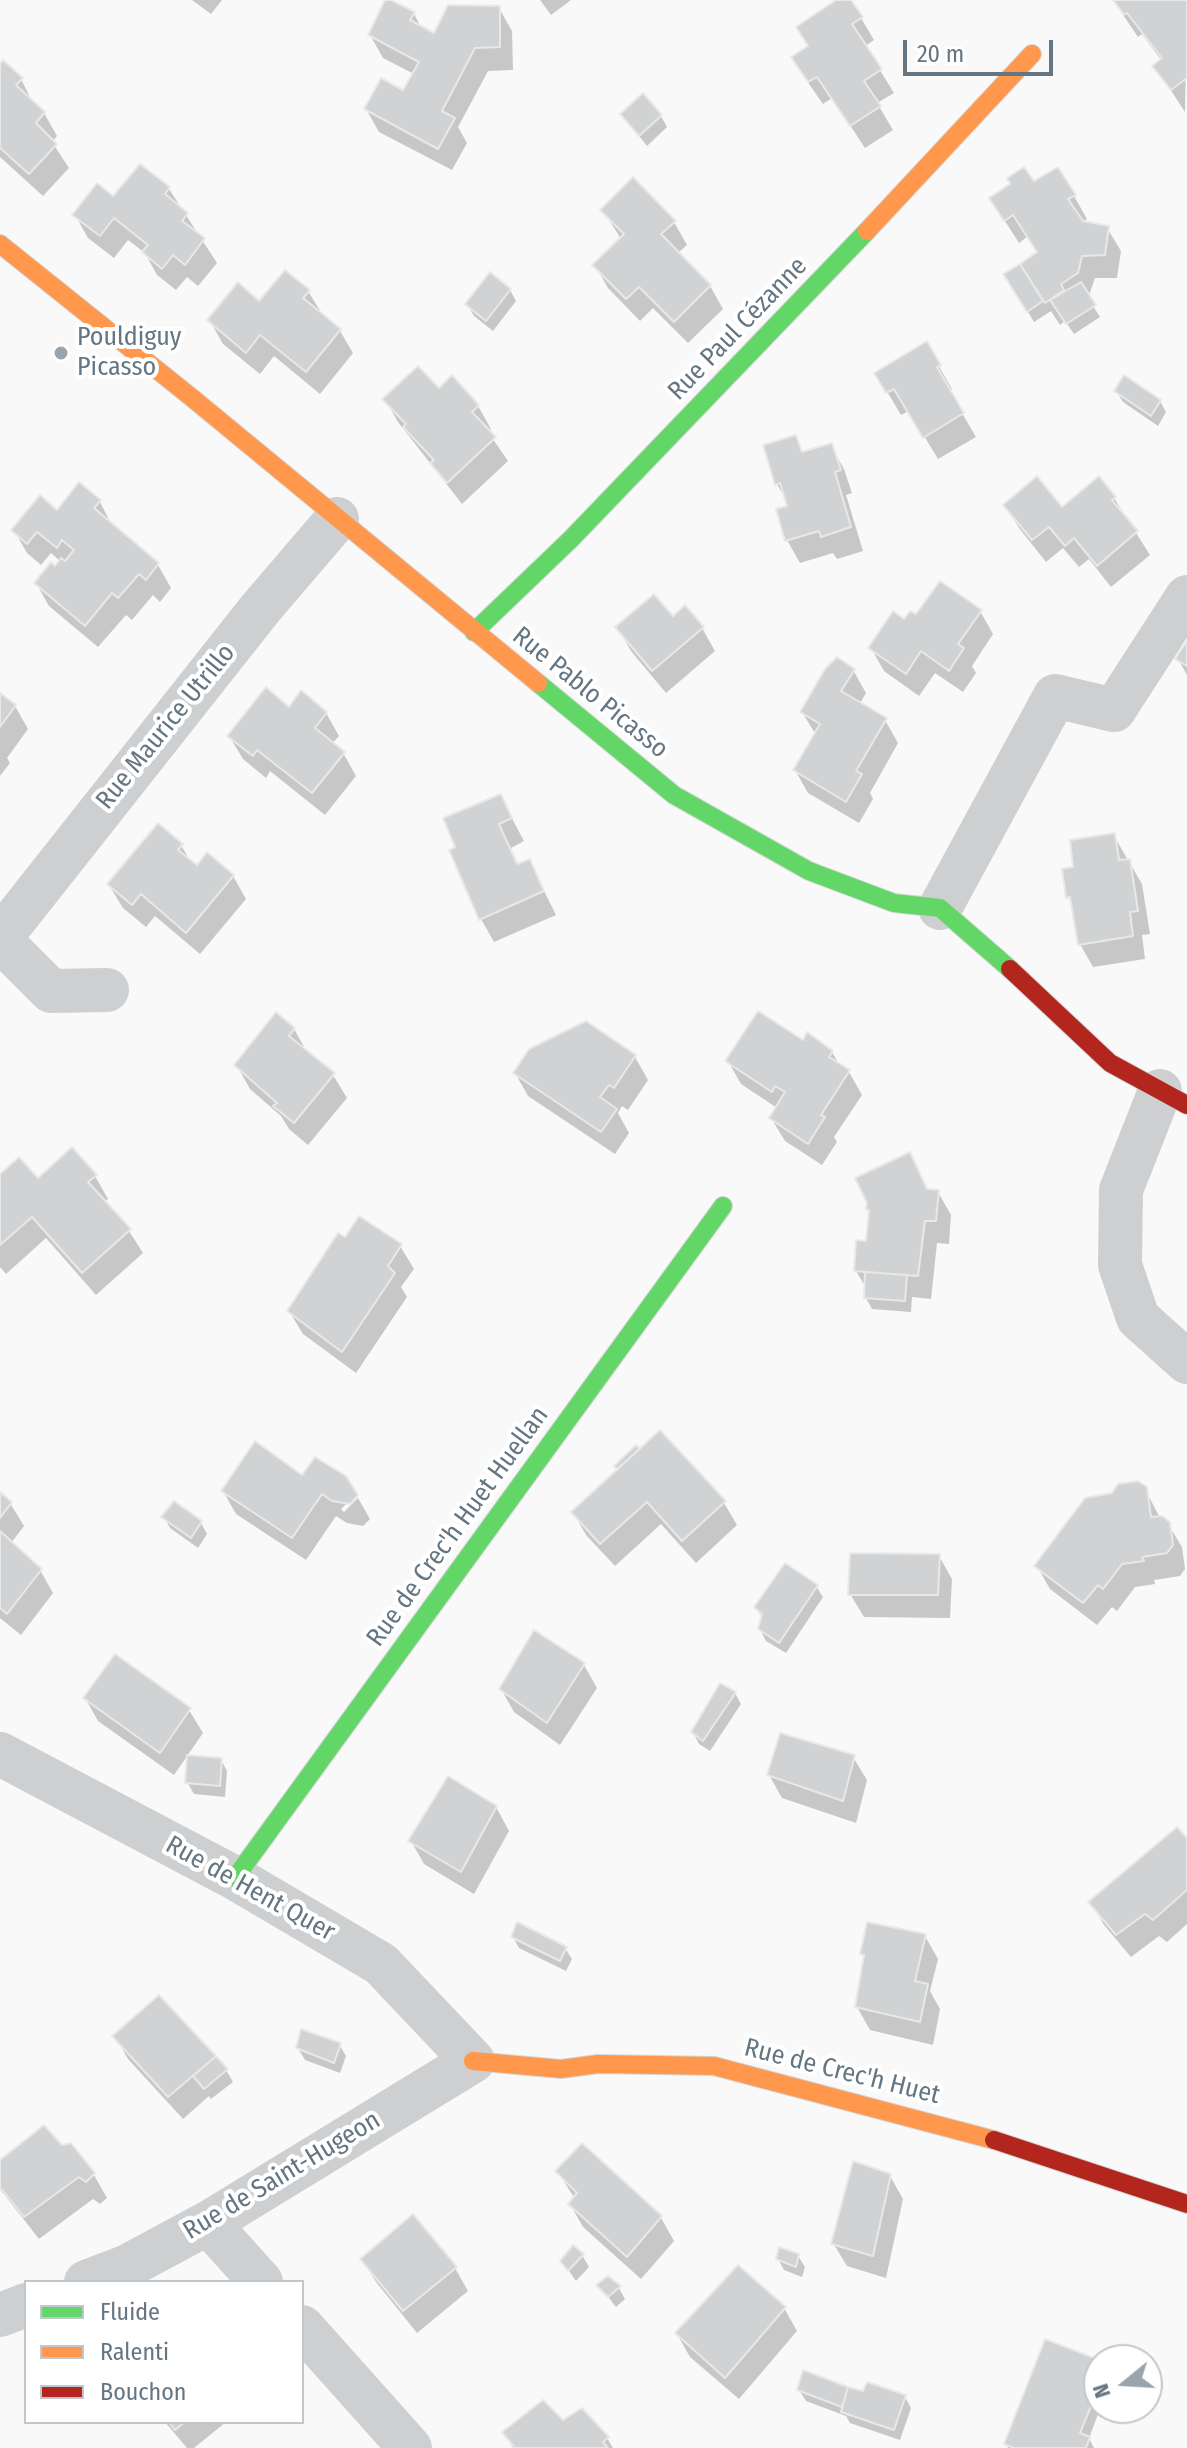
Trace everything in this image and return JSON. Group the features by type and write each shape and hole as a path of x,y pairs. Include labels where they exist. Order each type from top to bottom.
{"street":[{"name":"Rue Paul Cézanne","path":"474,632 571,539 806,297 1032,54"},
{"name":"Rue Pablo Picasso","path":"0,244 674,795 809,871 894,903 940,908"},
{"name":"Rue Maurice Utrillo","path":"107,990 51,991 0,939 250,621 337,519"},
{"path":"1187,597 1114,710 1055,696 940,908 1024,981 1110,1063 1173,1098 1121,1190 1120,1265 1138,1318 1187,1362"},
{"name":"Rue de Crec'h Huet Huellan","path":"235,1878 723,1206"},
{"name":"Rue de Hent Quer","path":"0,1754 235,1878 381,1964 473,2061"},
{"name":"Rue de Crec'h Huet","path":"473,2061 561,2069 598,2064 714,2066 963,2130 1187,2204"},
{"name":"Rue de Saint-Hugeon","path":"91,2280 128,2266 208,2223 473,2061"},
{"path":"208,2223 259,2280"},
{"path":"0,2315 24,2306"},
{"path":"304,2329 410,2448"}],"building":[{"path":"385,0 415,12 410,20 434,33 448,5 500,6 500,47 475,48 442,111 455,118 438,149 364,109 381,78 403,90 419,62 368,35"},
{"path":"836,0 851,0 863,17 852,24 882,69 864,81 881,106 850,126 817,77 808,82 791,57 808,46 796,27"},
{"path":"1113,0 1187,0 1187,78 1171,90 1152,66 1162,58"},
{"path":"3,60 23,78 16,85 45,112 36,123 57,144 29,174 0,148 0,64"},
{"path":"643,93 662,115 639,136 620,114"},
{"path":"140,164 170,187 165,194 188,213 182,221 205,238 185,265 173,255 162,269 142,252 148,245 114,218 100,236 72,215 97,183 113,196"},
{"path":"1024,167 1034,181 1058,167 1076,195 1068,199 1083,221 1109,226 1105,255 1082,256 1078,273 1061,284 1064,290 1045,303 1020,264 1037,252 1013,215 1004,221 989,198 1010,184 1007,178"},
{"path":"633,177 676,221 661,234 711,285 674,322 639,287 626,299 592,265 624,234 600,210"},
{"path":"1020,264 1043,301 1027,312 1003,274"},
{"path":"285,270 310,290 303,298 341,329 306,372 260,335 246,353 207,320 238,282 259,301"},
{"path":"490,272 511,289 486,321 465,304"},
{"path":"1081,282 1096,305 1066,324 1050,300"},
{"path":"927,341 941,365 937,367 964,413 923,438 894,389 886,393 874,373"},
{"path":"418,366 439,388 452,375 479,405 472,412 496,437 447,483 430,463 434,460 382,399"},
{"path":"1124,375 1161,400 1151,416 1114,391"},
{"path":"796,435 802,452 832,443 841,470 835,472 851,527 821,537 819,531 785,541 776,509 787,506 780,483 775,485 763,445"},
{"path":"1037,476 1062,507 1099,476 1116,497 1112,500 1138,531 1097,566 1074,538 1065,546 1049,527 1032,540 1003,505"},
{"path":"79,482 101,500 94,508 159,563 146,580 139,574 118,598 112,593 85,626 34,583 51,562 55,566 61,558 65,561 74,550 62,540 57,548 37,532 27,544 11,530 40,495 57,510"},
{"path":"940,581 982,610 958,644 964,648 949,671 921,651 906,674 868,648 893,611 904,619 910,611 916,614"},
{"path":"654,594 673,616 685,605 704,627 652,671 615,627"},
{"path":"1187,641 1187,666 1175,659"},
{"path":"837,657 855,669 841,691 887,718 856,771 862,774 846,802 793,770 820,724 800,712 825,669"},
{"path":"266,687 289,707 301,690 327,712 315,728 345,752 312,793 257,750 253,756 227,736"},
{"path":"0,693 16,705 0,727"},
{"path":"501,794 512,818 499,824 517,864 530,859 544,891 479,920 449,850 455,847 443,818"},
{"path":"158,823 183,844 178,850 197,865 207,852 234,875 186,933 141,894 132,905 107,884"},
{"path":"1115,833 1119,860 1130,859 1138,911 1130,912 1133,936 1078,945 1062,869 1073,867 1070,840"},
{"path":"758,1011 803,1040 807,1032 833,1051 829,1057 850,1070 821,1115 825,1117 808,1144 769,1118 785,1092 775,1086 772,1092 725,1061"},
{"path":"276,1012 295,1028 289,1036 335,1073 294,1123 273,1106 277,1103 234,1065"},
{"path":"586,1021 636,1055 614,1088 609,1085 600,1097 617,1109 601,1132 513,1073 529,1049"},
{"path":"72,1147 97,1175 88,1182 131,1229 82,1273 32,1217 0,1245 0,1174 19,1157 38,1178"},
{"path":"910,1152 927,1189 939,1190 936,1221 925,1221 918,1276 854,1271 856,1240 866,1241 869,1210 866,1210 867,1203 855,1178"},
{"path":"359,1216 402,1244 388,1266 395,1273 342,1352 287,1311 338,1233 345,1237"},
{"path":"865,1272 907,1275 905,1301 864,1298"},
{"path":"660,1430 726,1501 682,1541 647,1502 600,1544 571,1512"},
{"path":"255,1441 302,1475 315,1457 346,1476 358,1495 350,1504 332,1501 322,1494 292,1538 221,1491"},
{"path":"636,1445 640,1449 617,1469 614,1466"},
{"path":"1138,1481 1147,1487 1151,1517 1162,1516 1170,1522 1173,1545 1167,1553 1122,1564 1103,1589 1098,1585 1083,1603 1034,1566 1085,1498 1112,1493 1118,1484"},
{"path":"0,1492 12,1502 0,1518"},
{"path":"174,1501 202,1521 191,1538 161,1517"},
{"path":"0,1531 42,1569 7,1614 0,1608"},
{"path":"850,1553 940,1554 938,1595 848,1595"},
{"path":"785,1563 818,1585 779,1643 758,1629 762,1614 754,1607"},
{"path":"534,1630 585,1663 547,1723 499,1689"},
{"path":"115,1654 191,1708 160,1753 83,1698"},
{"path":"720,1683 736,1692 703,1741 691,1732"},
{"path":"780,1733 855,1755 843,1801 767,1775"},
{"path":"187,1755 222,1758 220,1786 185,1783"},
{"path":"448,1776 497,1806 461,1872 408,1841"},
{"path":"1177,1827 1187,1838 1187,1890 1153,1920 1145,1914 1116,1935 1088,1902"},
{"path":"517,1922 567,1947 560,1961 511,1937"},
{"path":"867,1922 926,1934 915,1981 928,1984 920,2022 855,2007 864,1955 860,1954"},
{"path":"159,1995 216,2056 168,2097 112,2036"},
{"path":"301,2029 341,2043 334,2063 296,2048"},
{"path":"216,2056 228,2069 204,2089 193,2076"},
{"path":"44,2125 62,2145 71,2143 95,2173 86,2182 79,2177 24,2217 0,2187 0,2160"},
{"path":"582,2143 662,2216 627,2257 568,2204 577,2193 555,2171"},
{"path":"853,2161 891,2174 873,2256 831,2244"},
{"path":"413,2214 457,2267 403,2311 360,2259"},
{"path":"573,2245 584,2254 568,2271 560,2261"},
{"path":"779,2247 799,2254 796,2267 776,2259"},
{"path":"738,2265 786,2307 725,2378 675,2333"},
{"path":"608,2276 621,2286 608,2297 596,2285"},
{"path":"1045,2339 1083,2354 1084,2424 1080,2433 1090,2437 1086,2448 1014,2448 1004,2444"},
{"path":"803,2370 848,2387 842,2407 797,2390"},
{"path":"867,2382 906,2395 894,2430 841,2412 848,2387 863,2391"},
{"path":"543,2400 563,2420 582,2408 609,2437 603,2442 608,2448 515,2448 502,2432"}],"traffic: fast":[{"path":"474,632 571,539 867,231"},
{"path":"538,683 674,795 809,871 894,903 940,908 1010,969"},
{"path":"235,1878 723,1206"}],"traffic: slow":[{"path":"867,231 1032,54"},
{"path":"0,244 538,683"},
{"path":"473,2061 561,2069 598,2064 714,2066 994,2140"}],"traffic: jam":[{"path":"1010,969 1110,1063 1187,1105"},
{"path":"994,2140 1187,2204"}],"place":[{"name":"Pouldiguy Picasso","path":"61,353"}]}
